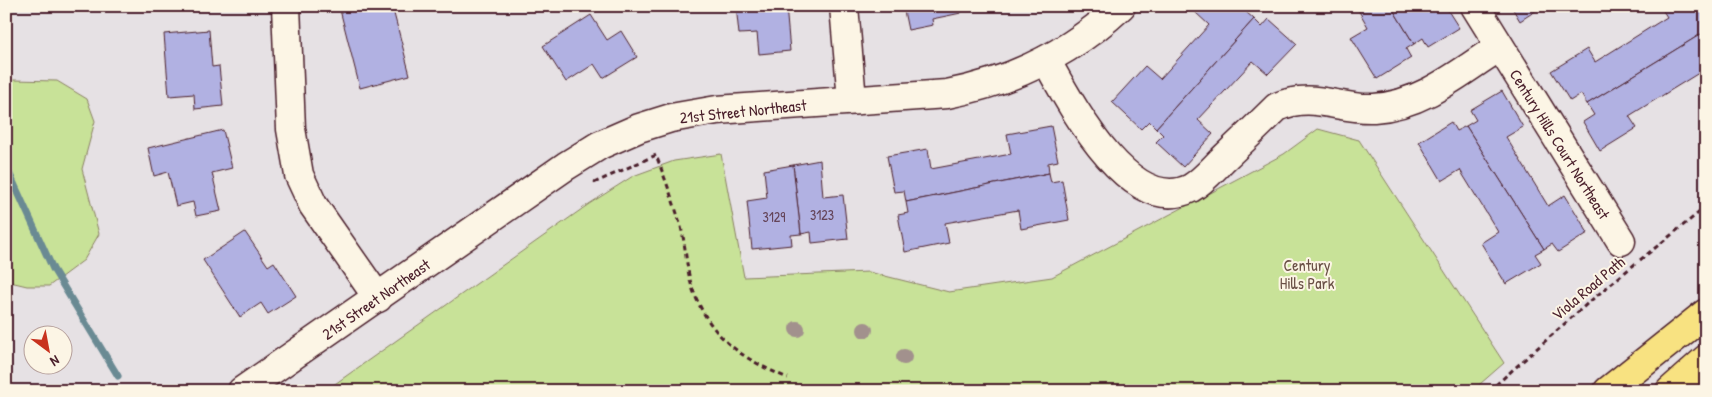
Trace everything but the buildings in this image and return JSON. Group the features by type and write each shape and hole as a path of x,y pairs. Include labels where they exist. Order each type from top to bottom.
{"main road":[{"path":"1608,391 1706,312"},
{"path":"1670,391 1706,359"}],"street":[{"path":"286,6 291,129 299,175 312,205 378,298"},
{"path":"844,6 852,100"},
{"name":"21st Street Northeast","path":"242,391 566,166 600,145 639,128 671,118 717,110 947,94 974,89 1001,81 1046,60 1088,34 1121,6"},
{"name":"Century Hills Court Northeast","path":"1475,6 1621,241"},
{"path":"1046,60 1074,112 1100,147 1122,169 1146,187 1164,193 1178,192 1190,188 1204,178 1277,107 1302,99 1325,100 1372,108 1393,106 1434,89 1499,47"}],"path":[{"path":"594,183 656,155 674,203 692,286 705,317 731,347 756,365 788,378"},
{"name":"Viola Road Path","path":"1490,391 1588,303 1706,207"}],"green space":[{"path":"6,76 13,80 57,81 87,99 95,121 82,169 99,234 84,260 49,286 27,286 6,281"},
{"name":"Century Hills Park","path":"1318,129 1359,140 1504,363 1472,391 325,391 589,204 633,176 674,161 721,154 744,277 869,272 949,292 1052,277 1284,154"}],"waterway":[{"path":"6,166 53,269 118,376"}]}
